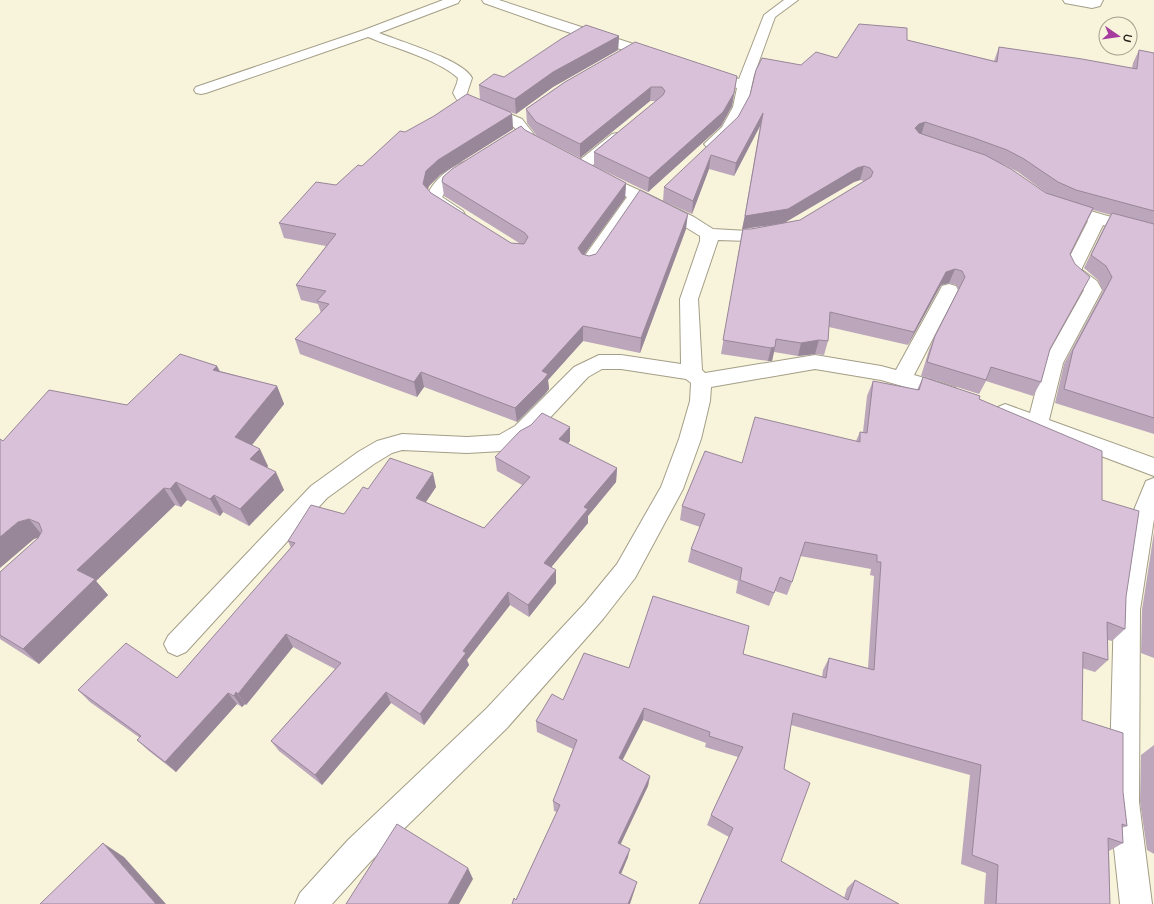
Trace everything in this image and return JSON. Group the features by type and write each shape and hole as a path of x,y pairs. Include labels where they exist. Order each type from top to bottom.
{"street":[{"path":"201,90 368,33 454,0"},
{"path":"488,0 670,61"},
{"path":"700,154 728,129 740,107 747,74 770,15 792,0"},
{"path":"1069,0 1092,4 1096,3 1097,0"},
{"path":"368,33 452,68 465,78 460,94 464,100 521,126 531,140 569,161 649,196 710,234 748,236 783,229"},
{"path":"619,56 633,49"},
{"path":"693,68 745,86"},
{"path":"569,161 627,129"},
{"path":"473,225 440,204 434,198 436,189 446,179 482,156"},
{"path":"588,264 649,196"},
{"path":"1045,200 1098,219 1154,233"},
{"path":"1038,423 1053,363 1092,290 1091,285 1074,273 1073,268 1098,219"},
{"path":"311,904 359,851 497,718 594,611 626,571 672,489 690,439 700,401 690,351 689,299 709,241 710,234"},
{"path":"902,378 949,290"},
{"path":"177,644 319,492 366,458 384,447 402,442 466,446 502,443 523,432 581,372 599,362 621,362 696,377 815,362 902,378 1038,423 1154,467"},
{"path":"1136,904 1124,802 1127,610 1140,522 1154,487"}],"building":[{"path":"859,24 907,28 907,40 997,62 999,47 1082,59 1137,69 1139,50 1154,53 1154,211 1076,190 1058,182 1024,159 1007,150 974,138 925,122 919,124 915,128 919,133 985,155 1011,169 1046,193 1093,208 1070,254 1075,264 1090,277 1050,349 1041,382 991,367 986,380 927,362 935,336 965,277 962,271 955,269 946,272 914,332 830,312 828,341 819,340 801,343 776,339 775,347 771,348 723,340 743,229 751,229 800,220 871,177 873,172 870,168 864,166 857,168 788,209 745,216 763,113 736,163 711,155 693,201 664,187 738,117 750,95 756,70 762,58 801,65 816,52 837,58"},
{"path":"586,25 619,36 553,72 515,99 479,85 494,74 504,77 561,39"},
{"path":"635,42 737,76 734,93 723,112 649,178 594,152 663,95 665,91 662,87 651,87 580,144 536,122 526,109 565,82"},
{"path":"467,94 512,114 438,160 426,171 423,184 431,193 511,243 524,244 528,237 525,233 442,182 443,177 452,169 521,126 525,130 626,183 578,248 582,254 589,256 596,254 640,190 688,214 641,338 583,326 542,371 548,374 544,379 515,408 421,372 414,382 295,339 329,304 317,301 326,291 296,285 336,234 279,223 316,182 336,185 358,165 362,166 400,131 405,132 434,116"},
{"path":"1112,213 1154,224 1154,418 1064,389 1073,350 1112,277 1106,266 1091,255"},
{"path":"180,354 217,366 213,370 277,386 235,437 260,449 250,459 276,472 240,509 214,495 210,499 176,482 170,489 164,488 77,570 95,579 23,649 0,635 0,572 38,538 42,531 39,523 29,519 18,522 0,537 0,439 3,441 49,390 127,405"},
{"path":"923,377 980,396 979,399 1102,451 1102,500 1139,511 1126,597 1125,629 1107,622 1108,660 1083,652 1082,720 1123,733 1123,792 1127,826 1122,824 1123,843 1108,838 1110,904 996,904 998,865 972,855 981,765 793,713 784,769 810,783 781,861 848,900 855,880 899,904 699,904 733,828 711,815 743,747 709,736 710,732 644,708 619,758 650,776 618,843 630,849 619,873 637,882 628,904 512,904 514,898 516,900 560,805 553,801 577,740 536,721 552,694 563,700 584,653 629,668 653,596 749,626 743,654 826,678 829,658 874,670 881,562 877,562 877,555 805,542 792,582 780,577 774,593 740,580 742,568 691,549 705,514 682,506 705,451 742,463 755,417 860,442 860,432 867,433 873,381 919,390"},
{"path":"542,413 570,427 559,439 617,468 584,507 588,509 544,563 556,570 528,605 508,592 463,651 466,653 420,714 386,692 315,775 271,741 341,663 286,634 238,694 236,692 234,696 228,693 165,762 137,740 141,736 78,690 126,643 177,678 295,543 288,541 311,505 344,514 363,487 368,489 390,458 433,473 416,498 484,528 530,477 495,457 520,431 531,425"},
{"path":"397,824 468,868 448,904 346,904"},
{"path":"103,843 156,904 40,904"}]}
